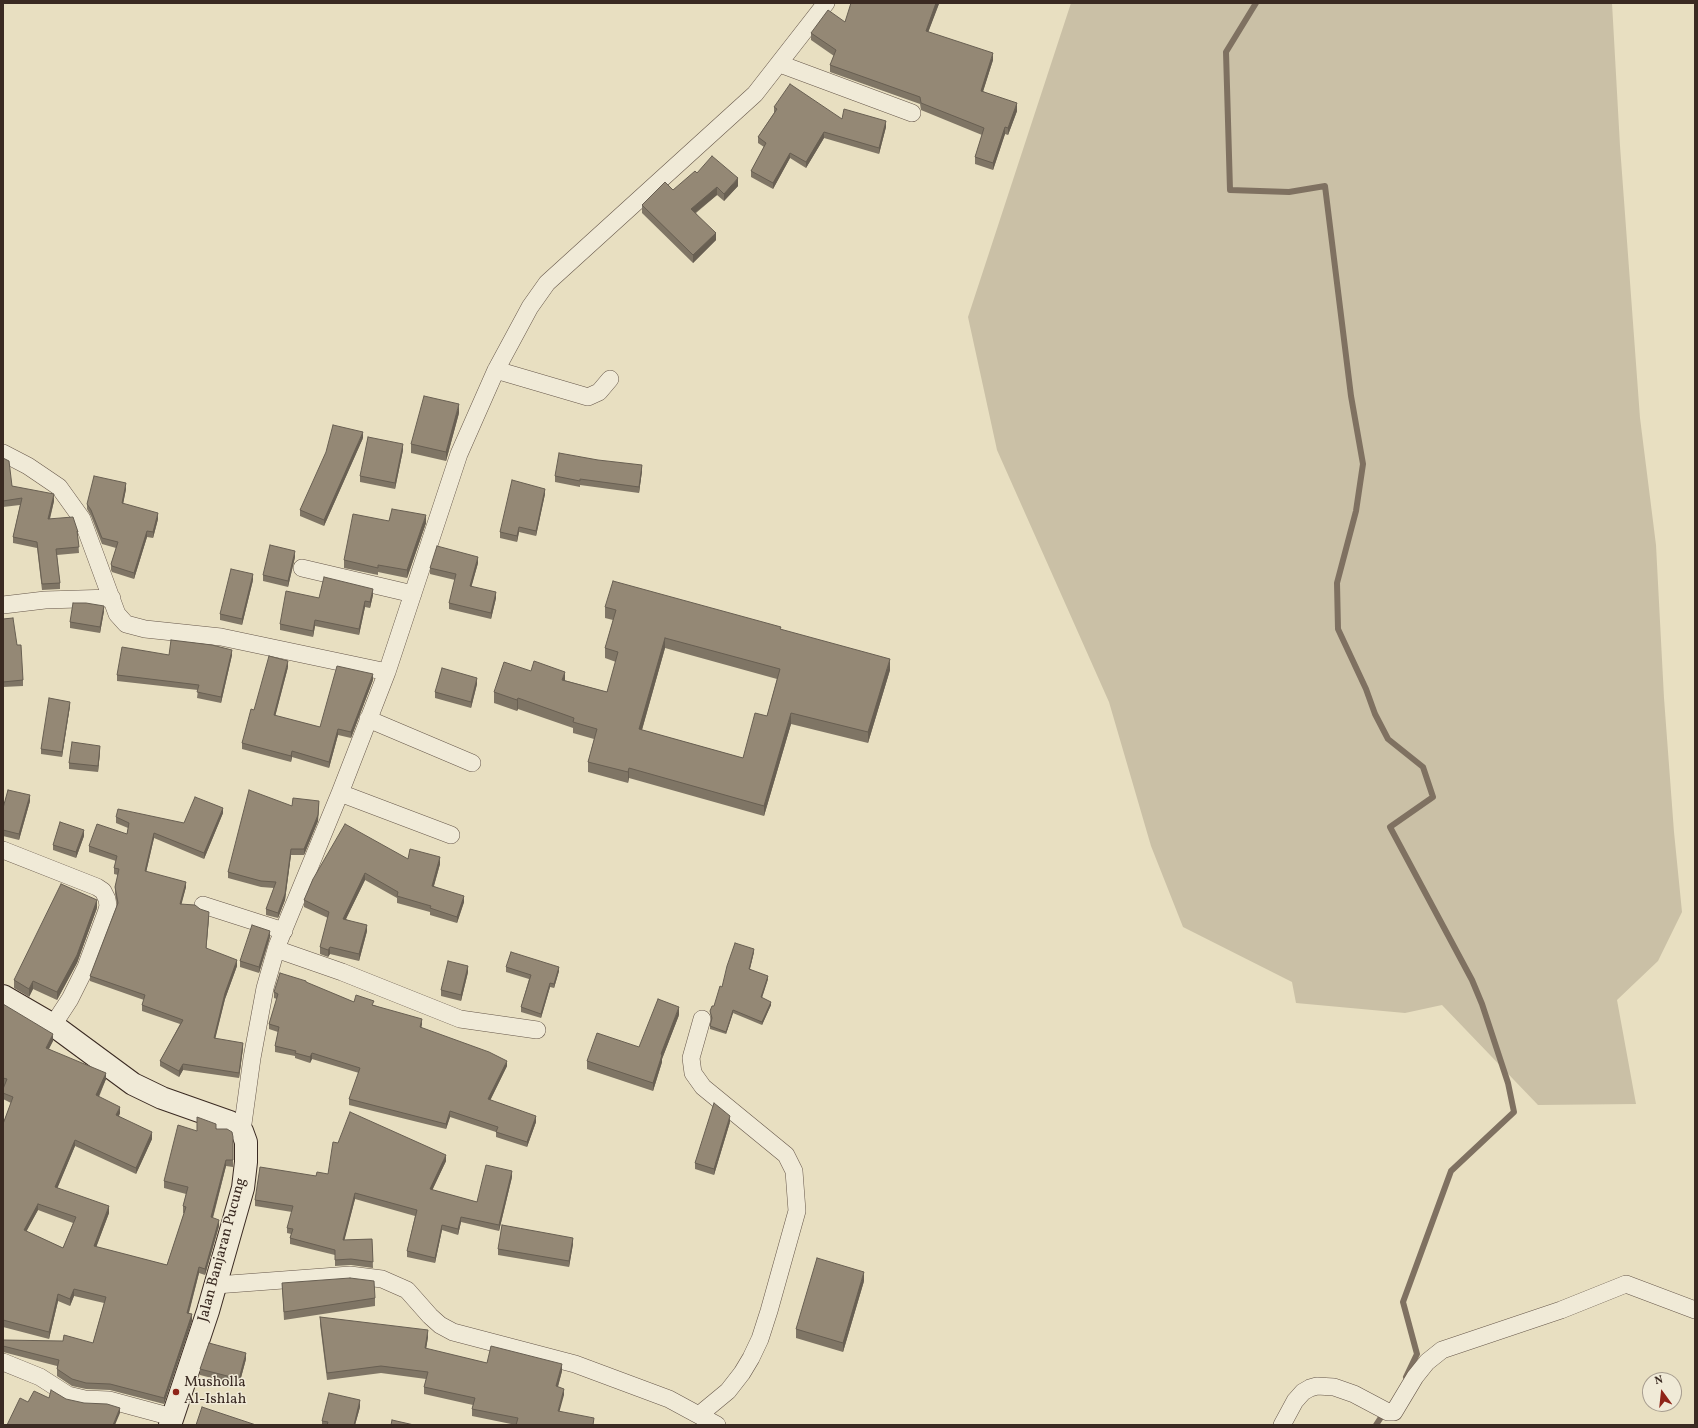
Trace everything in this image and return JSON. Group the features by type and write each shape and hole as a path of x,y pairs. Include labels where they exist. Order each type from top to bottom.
{"street":[{"path":"3,996 53,1025 133,1084 162,1098 230,1122 242,1131 252,1058 265,988 276,949 340,793 387,672 460,454 496,370 530,306 547,283 755,94 780,64 826,3"},
{"path":"780,64 912,113"},
{"path":"496,370 588,397 599,392 610,379"},
{"path":"3,453 28,466 60,487 82,519 117,614 126,624 145,629 221,637 387,672"},
{"path":"302,568 412,594"},
{"path":"3,605 45,600 112,598"},
{"path":"368,719 472,763"},
{"path":"340,793 451,835"},
{"path":"3,850 97,887 102,891 107,899 108,906 106,913 86,967 70,999 53,1025"},
{"path":"203,904 284,930"},
{"path":"276,949 342,972 460,1019 537,1030"},
{"path":"699,1415 728,1391 751,1358 760,1339 769,1311 796,1211 794,1171 786,1155 703,1087 696,1079 692,1068 691,1058 702,1019"},
{"name":"Jalan Banjaran Pucung","path":"171,1421 216,1285 243,1188 246,1162 246,1142 242,1131"},
{"path":"216,1285 350,1275 382,1279 407,1290 430,1316 440,1325 452,1332 576,1364 669,1400 717,1425"},
{"path":"1282,1425 1295,1401 1303,1392 1310,1388 1325,1385 1354,1394 1392,1413 1396,1411 1415,1377 1427,1362 1442,1350 1561,1310 1626,1284 1695,1310"},
{"path":"3,1362 40,1377 68,1395 85,1399 109,1400 171,1421"}],"shaded area":[{"path":"1071,3 1612,3 1620,146 1640,418 1656,545 1664,698 1674,832 1682,912 1658,961 1617,1000 1636,1104 1538,1105 1442,1005 1405,1013 1296,1003 1292,982 1183,927 1151,846 1109,702 997,450 968,317"}],"building":[{"path":"851,3 936,3 926,31 993,53 981,91 1017,103 1008,128 1005,127 993,163 975,157 984,128 921,103 920,97 830,65 836,50 811,33 828,10 845,22"},
{"path":"790,84 842,119 844,109 886,121 879,148 824,132 806,162 790,153 773,183 751,171 766,143 758,137 777,109 774,107"},
{"path":"712,156 738,178 724,194 717,187 691,209 716,233 693,255 642,205 665,182 673,190 695,171 697,173"},
{"path":"424,396 459,404 446,452 411,444"},
{"path":"333,425 363,432 324,520 300,510 326,452"},
{"path":"368,437 403,444 395,483 360,476"},
{"path":"559,453 598,460 642,465 639,487 580,479 580,481 555,476"},
{"path":"3,458 9,461 12,486 54,494 48,519 73,517 78,532 77,531 79,547 56,549 60,583 42,584 37,542 13,537 22,498 3,501"},
{"path":"94,476 126,483 122,503 158,513 153,532 147,531 134,573 112,566 111,564 118,542 102,538 91,510 87,504"},
{"path":"512,480 545,489 536,531 519,527 517,536 500,532"},
{"path":"392,509 426,515 407,570 378,565 378,568 344,560 353,514 389,521"},
{"path":"270,545 295,551 288,581 263,575"},
{"path":"437,546 478,557 470,586 496,592 491,613 449,603 456,574 430,568"},
{"path":"231,569 253,574 242,619 220,614"},
{"path":"324,577 373,589 370,602 365,601 359,629 315,620 313,631 280,624 286,591 319,598"},
{"path":"613,581 781,627 780,629 890,659 868,732 791,713 764,806 629,768 628,772 588,762 597,729 573,722 574,718 518,698 517,700 494,692 504,662 531,671 534,661 565,672 562,680 607,692 618,652 605,648 616,610 605,607","holes":["665,638 780,669 767,716 755,713 743,758 639,729"]},
{"path":"73,603 86,603 104,606 100,627 70,622"},
{"path":"13,618 17,645 21,645 23,680 3,682 3,619"},
{"path":"171,640 212,645 232,650 221,697 197,692 199,685 117,675 122,647 169,655"},
{"path":"269,656 288,661 274,715 320,727 337,666 373,674 351,732 338,729 329,762 292,751 291,756 242,743 251,709 254,710"},
{"path":"442,668 477,678 471,702 435,692"},
{"path":"49,698 70,702 62,752 41,749"},
{"path":"72,742 100,746 98,766 69,763"},
{"path":"8,790 30,795 19,834 3,830 3,808"},
{"path":"249,790 292,806 293,798 319,801 318,815 304,849 291,849 285,894 278,913 266,909 276,882 261,881 228,872"},
{"path":"195,797 223,808 204,853 154,833 145,871 186,882 180,904 195,905 200,909 209,912 206,948 237,960 225,993 214,1038 243,1043 239,1073 183,1064 179,1071 160,1061 183,1020 142,1005 145,995 90,976 118,903 115,887 119,869 114,868 117,856 89,846 97,824 127,834 129,823 116,817 118,809 184,823"},
{"path":"60,822 84,830 76,852 53,845"},
{"path":"345,824 408,859 410,849 440,857 432,886 464,896 457,917 430,908 431,906 397,896 398,892 365,873 343,919 367,925 359,954 330,947 328,950 320,947 329,912 304,900 313,879"},
{"path":"61,884 97,900 77,955 57,992 33,981 29,989 14,980"},
{"path":"252,925 270,931 259,967 240,961"},
{"path":"735,943 754,949 749,969 768,976 761,997 771,1002 762,1022 733,1010 726,1032 710,1026 712,1018 710,1011 712,1006 714,1006 720,986 722,987"},
{"path":"511,952 559,967 554,984 550,983 541,1014 521,1007 531,975 506,967"},
{"path":"448,961 468,966 461,995 441,990"},
{"path":"280,973 306,981 354,1002 356,995 374,1001 372,1005 422,1019 420,1027 489,1052 507,1061 488,1099 536,1116 527,1142 496,1132 498,1127 450,1111 446,1124 349,1099 360,1068 312,1053 310,1057 295,1053 296,1051 275,1046 279,1027 269,1024 278,994 274,992"},
{"path":"658,999 679,1007 661,1054 662,1055 653,1083 587,1061 597,1033 639,1047"},
{"path":"3,1004 53,1034 46,1048 106,1073 96,1095 120,1107 116,1115 152,1132 136,1168 75,1140 55,1187 109,1206 94,1246 167,1265 186,1207 183,1206 188,1187 164,1181 178,1125 197,1131 197,1117 216,1124 216,1129 227,1129 232,1132 233,1160 226,1160 211,1217 219,1220 205,1269 199,1267 187,1313 192,1314 164,1398 110,1384 86,1383 72,1379 57,1369 59,1360 3,1346 3,1340 63,1341 64,1335 93,1343 106,1297 74,1289 70,1299 58,1294 49,1332 3,1320 3,1124 13,1097 3,1093 7,1079 3,1078","holes":["38,1204 76,1217 63,1248 24,1230"]},
{"path":"714,1103 730,1116 714,1169 695,1163"},
{"path":"350,1112 446,1155 430,1189 477,1202 486,1165 512,1171 499,1225 461,1217 458,1229 442,1225 435,1258 407,1251 417,1210 355,1193 343,1240 372,1239 373,1262 351,1259 335,1260 335,1250 290,1238 293,1229 287,1228 293,1206 255,1200 260,1167 316,1176 317,1172 328,1174 333,1142 338,1143"},
{"path":"502,1225 573,1238 569,1261 498,1249"},
{"path":"817,1258 864,1272 843,1343 796,1329"},
{"path":"350,1278 374,1281 375,1298 284,1312 282,1283"},
{"path":"320,1317 428,1330 425,1348 487,1363 491,1346 562,1364 556,1386 564,1389 558,1411 594,1418 593,1425 516,1425 518,1418 472,1409 475,1398 424,1387 428,1372 381,1366 327,1373"},
{"path":"209,1343 246,1353 239,1379 200,1369"},
{"path":"51,1390 66,1399 84,1403 107,1404 120,1408 113,1425 7,1425 20,1398 28,1402 34,1391 49,1398"},
{"path":"329,1393 360,1400 354,1425 327,1425 328,1422 322,1421"},
{"path":"202,1407 256,1425 196,1425"},
{"path":"392,1420 414,1425 391,1425"}],"waterway":[{"path":"1256,3 1226,52 1230,190 1289,192 1325,186 1351,396 1363,464 1356,511 1337,583 1338,629 1366,689 1375,714 1388,739 1423,767 1433,797 1390,827 1472,980 1482,1004 1508,1083 1514,1112 1451,1171 1403,1302 1417,1354 1406,1377"},
{"path":"1376,1425 1385,1411"}],"place":[{"name":"Musholla Al-Ishlah","path":"176,1392"}]}
